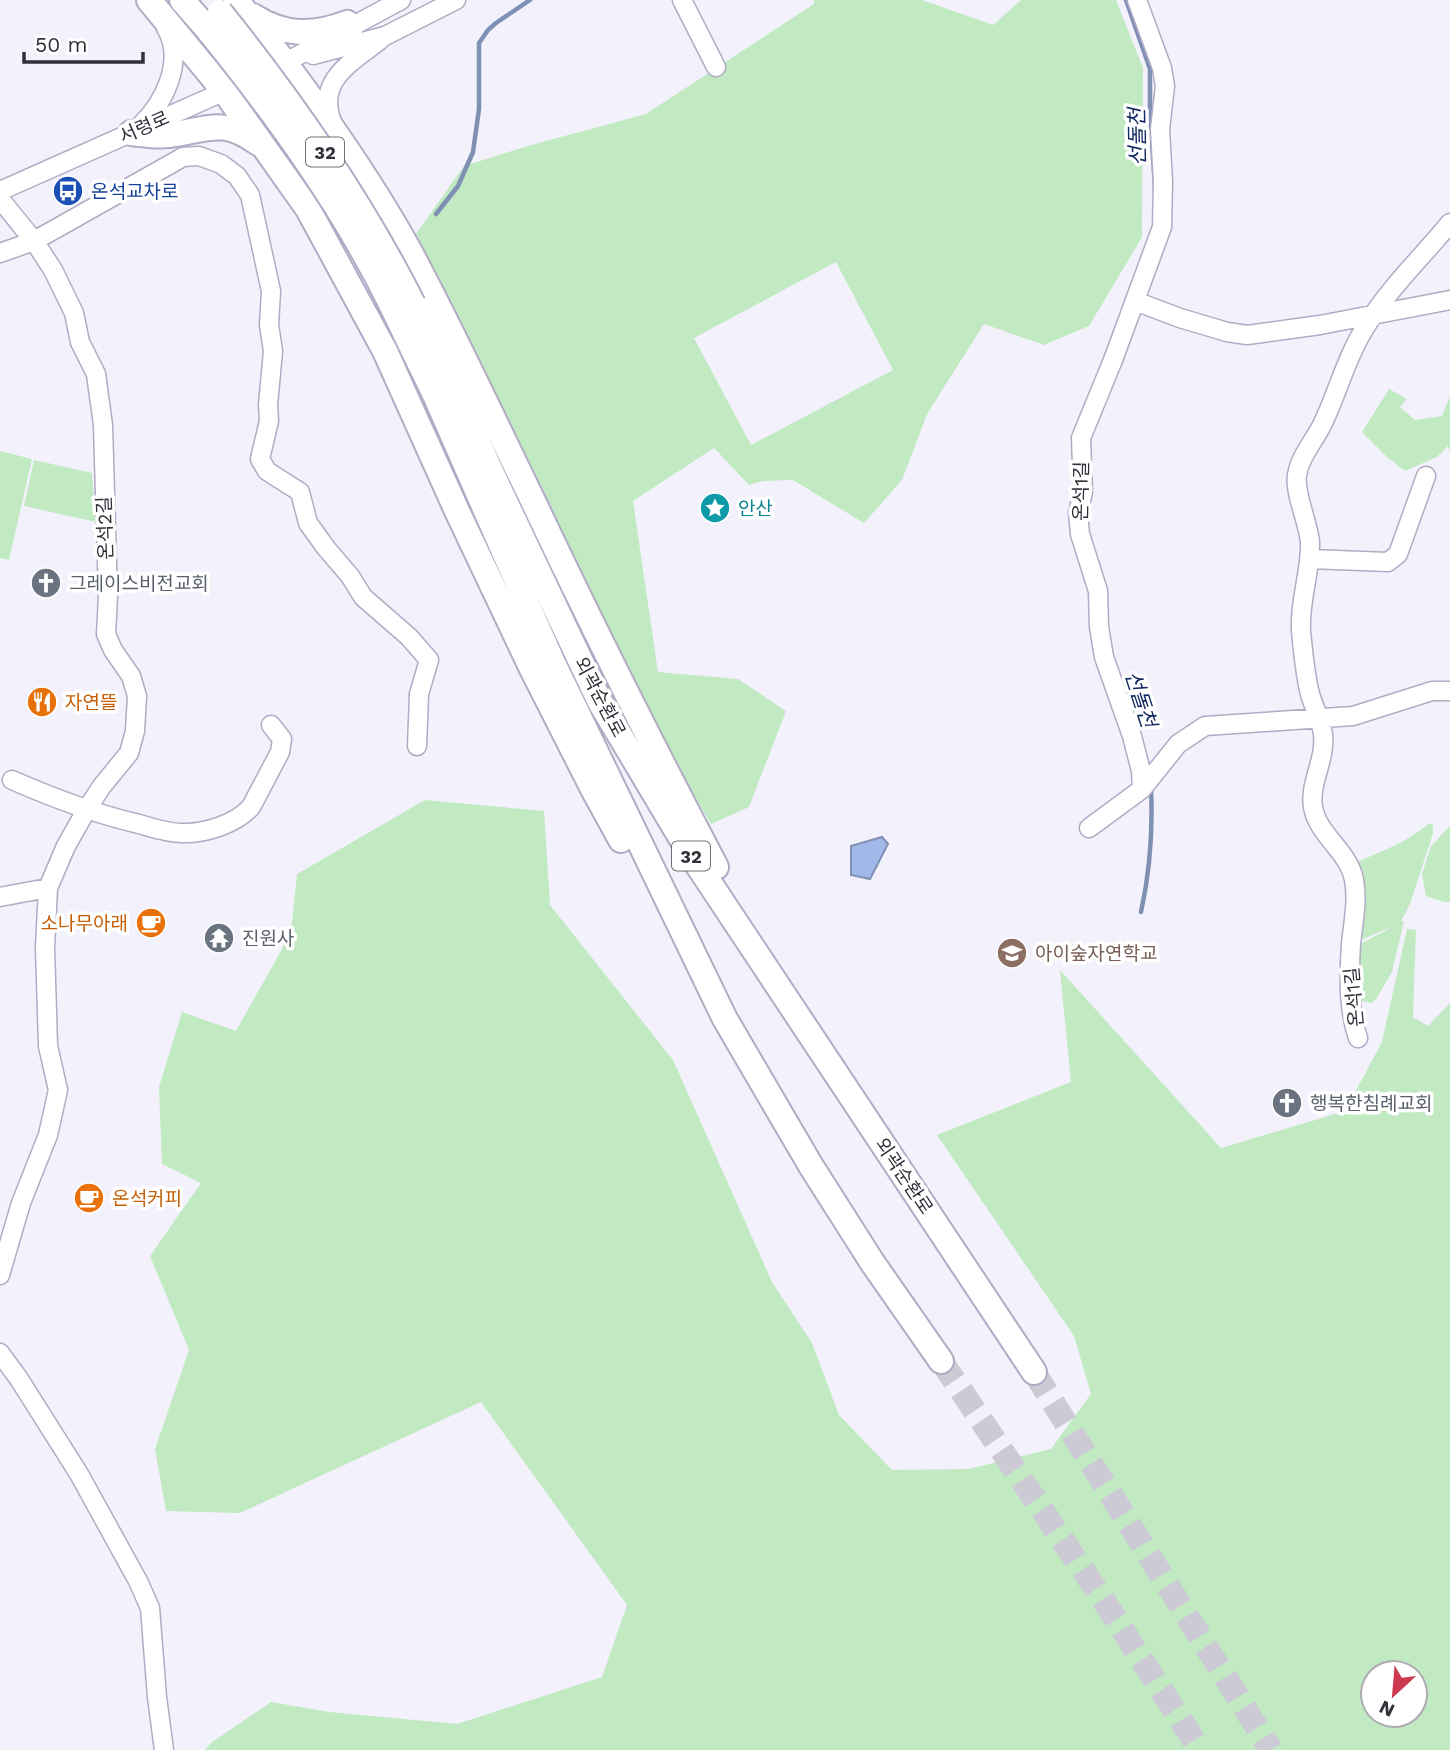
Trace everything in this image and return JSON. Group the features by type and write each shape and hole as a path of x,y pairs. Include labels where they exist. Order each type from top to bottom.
{"highway":[{"path":"149,0 225,92 308,209 385,351 462,523 594,791 725,1019"},
{"name":"외곽순환로","path":"182,0 221,8 334,164 377,236 440,407 554,663 725,1019 829,1195 941,1361"},
{"path":"221,8 292,32 318,32 362,21"},
{"path":"221,8 286,62 370,186 410,252 497,424 629,699 773,980"},
{"path":"131,133 168,136 211,126 229,127 268,151"},
{"name":"외곽순환로","path":"402,304 440,356 600,702 686,848 1034,1372"}],"street":[{"name":"서령로","path":"0,191 225,92 401,0"},
{"name":"서령로","path":"286,62 385,36 456,0"},
{"path":"682,0 716,66"},
{"name":"온석1길","path":"1137,0 1162,70 1165,92 1160,129 1162,227 1081,438 1083,492 1077,513 1080,534 1098,591 1099,627 1104,657 1126,714 1141,771 1142,789"},
{"path":"335,135 337,131 327,104 331,86 345,67 385,36 362,21"},
{"path":"131,133 152,113 168,84 173,43 165,27 168,22"},
{"path":"0,253 34,241 183,157 193,155 211,159 240,178 253,207 271,291 269,325 273,352 269,421 260,452 261,463 269,473 300,492 308,523 363,597 409,637 429,660 419,694 417,746"},
{"name":"온석2길","path":"0,199 34,241 53,270 69,303 80,342 96,374 103,425 108,596 106,634 113,650 131,676 137,696 133,743 122,762 102,786 66,846 48,888"},
{"name":"온석1길","path":"1358,1038 1352,1015 1350,981 1355,911 1354,879 1345,856 1322,828 1313,808 1314,789 1323,750 1319,717 1309,687 1301,632 1302,606 1310,559 1308,523 1297,486 1298,469 1324,421 1359,338 1374,314 1450,223"},
{"path":"1135,301 1180,318 1241,335 1273,332 1450,300"},
{"path":"1310,559 1388,562 1398,554 1426,476"},
{"path":"1088,828 1142,789 1178,744 1205,726 1353,716 1432,691 1450,691"},
{"path":"12,780 55,799 118,819 175,833 200,832 221,825 249,810 281,752 282,739 271,725"},
{"path":"0,897 48,888 45,947 48,1045 58,1090 48,1135 21,1203 0,1275"},
{"path":"0,1353 79,1474 150,1608 164,1750"}],"green space":[{"path":"814,0 922,0 993,25 1021,0 1116,0 1143,68 1142,237 1089,326 1044,345 984,324 927,414 902,480 864,523 793,480 763,481 749,485 714,448 633,501 658,672 738,679 786,711 749,807 711,824 621,674 416,234 464,166 646,114 814,4","holes":["836,262 893,370 751,445 694,338"]},
{"path":"1389,389 1407,399 1400,407 1415,420 1442,416 1450,396 1450,453 1448,446 1437,457 1405,471 1362,432"},
{"path":"0,451 32,459 9,560 0,558"},
{"path":"34,460 92,473 96,522 24,506"},
{"path":"425,800 544,811 550,905 673,1060 772,1282 812,1343 839,1415 892,1470 969,1469 1051,1449 1091,1394 1074,1336 937,1135 1071,1082 1060,970 1221,1148 1345,1111 1382,1042 1407,929 1416,930 1413,1017 1428,1026 1450,1003 1450,1750 205,1750 212,1742 271,1702 330,1712 457,1724 602,1677 627,1605 481,1402 240,1513 166,1511 155,1449 189,1350 150,1256 201,1183 162,1164 159,1087 182,1012 236,1031 282,949 292,922 297,874"},
{"path":"1429,823 1433,825 1433,833 1410,904 1401,921 1404,921 1392,972 1372,1003 1361,1001 1356,972 1362,943 1396,925 1361,940 1357,862 1404,841"},
{"path":"1450,826 1450,902 1444,902 1426,896 1422,874 1431,846"}],"water":[{"path":"882,837 888,844 870,879 851,875 851,846"}],"waterway":[{"path":"436,214 458,186 473,152 479,109 479,43 496,23 530,0"},
{"name":"선돌천","path":"1126,0 1150,69 1155,186"},
{"name":"선돌천","path":"1141,912 1150,851 1151,788"}],"tunnel":[{"path":"941,1361 1104,1601 1200,1750"},
{"path":"1034,1372 1271,1750"}],"place":[{"name":"온석교차로","path":"68,191"},
{"name":"안산","path":"715,508"},
{"name":"그레이스비전교회","path":"46,583"},
{"name":"자연뜰","path":"42,702"},
{"name":"소나무아래","path":"151,923"},
{"name":"진원사","path":"219,938"},
{"name":"아이숲자연학교","path":"1012,953"},
{"name":"행복한침례교회","path":"1287,1103"},
{"name":"온석커피","path":"89,1198"}]}
